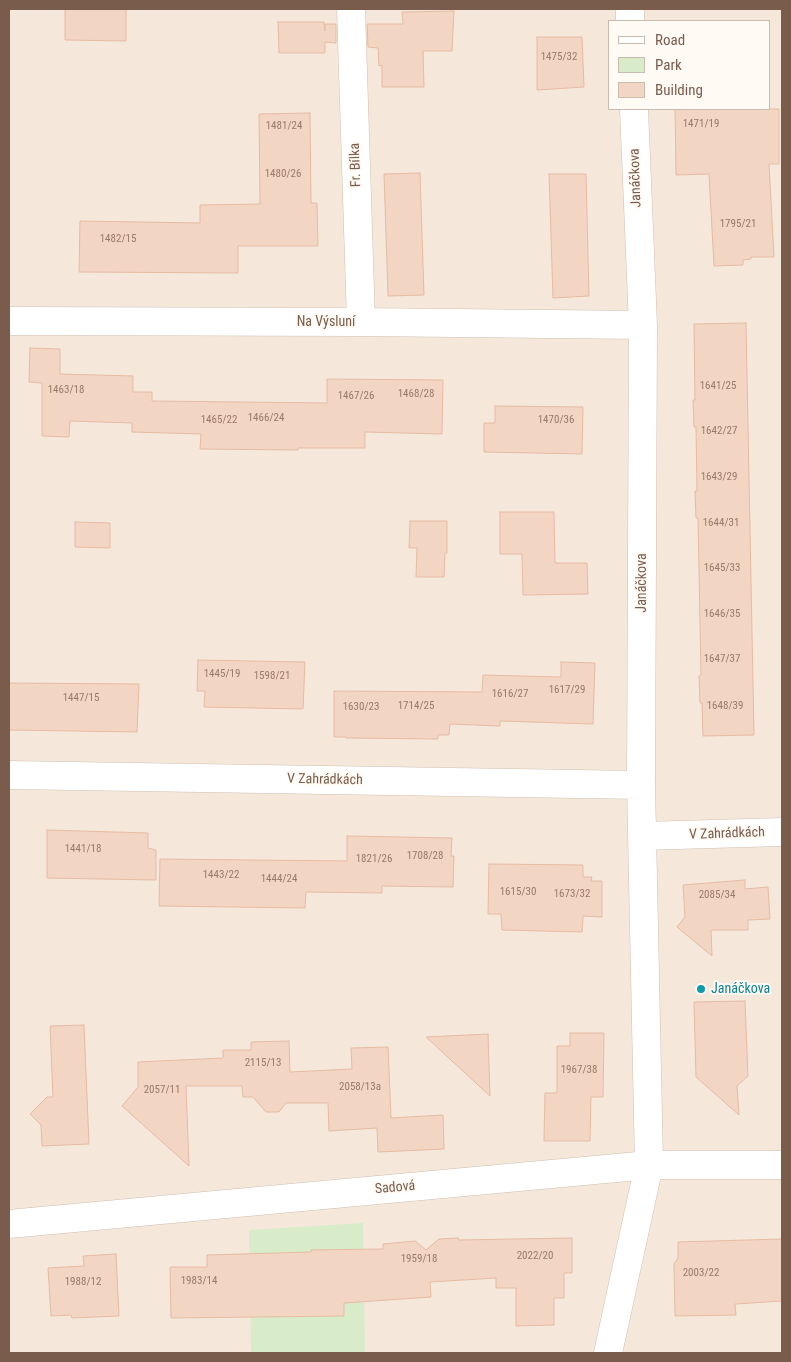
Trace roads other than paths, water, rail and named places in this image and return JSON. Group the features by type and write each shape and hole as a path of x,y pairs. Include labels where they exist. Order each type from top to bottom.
{"street":[{"name":"Fr. Bílka","path":"351,9 360,322"},
{"name":"Janáčkova","path":"608,1353 649,1166 641,785 643,325 634,110"},
{"name":"Na Výsluní","path":"9,322 360,322 643,325"},
{"name":"V Zahrádkách","path":"9,775 641,785"},
{"name":"V Zahrádkách","path":"642,836 782,832"},
{"name":"Sadová","path":"9,1224 649,1166 782,1165"}],"place":[{"name":"Janáčkova","path":"701,989"}]}
